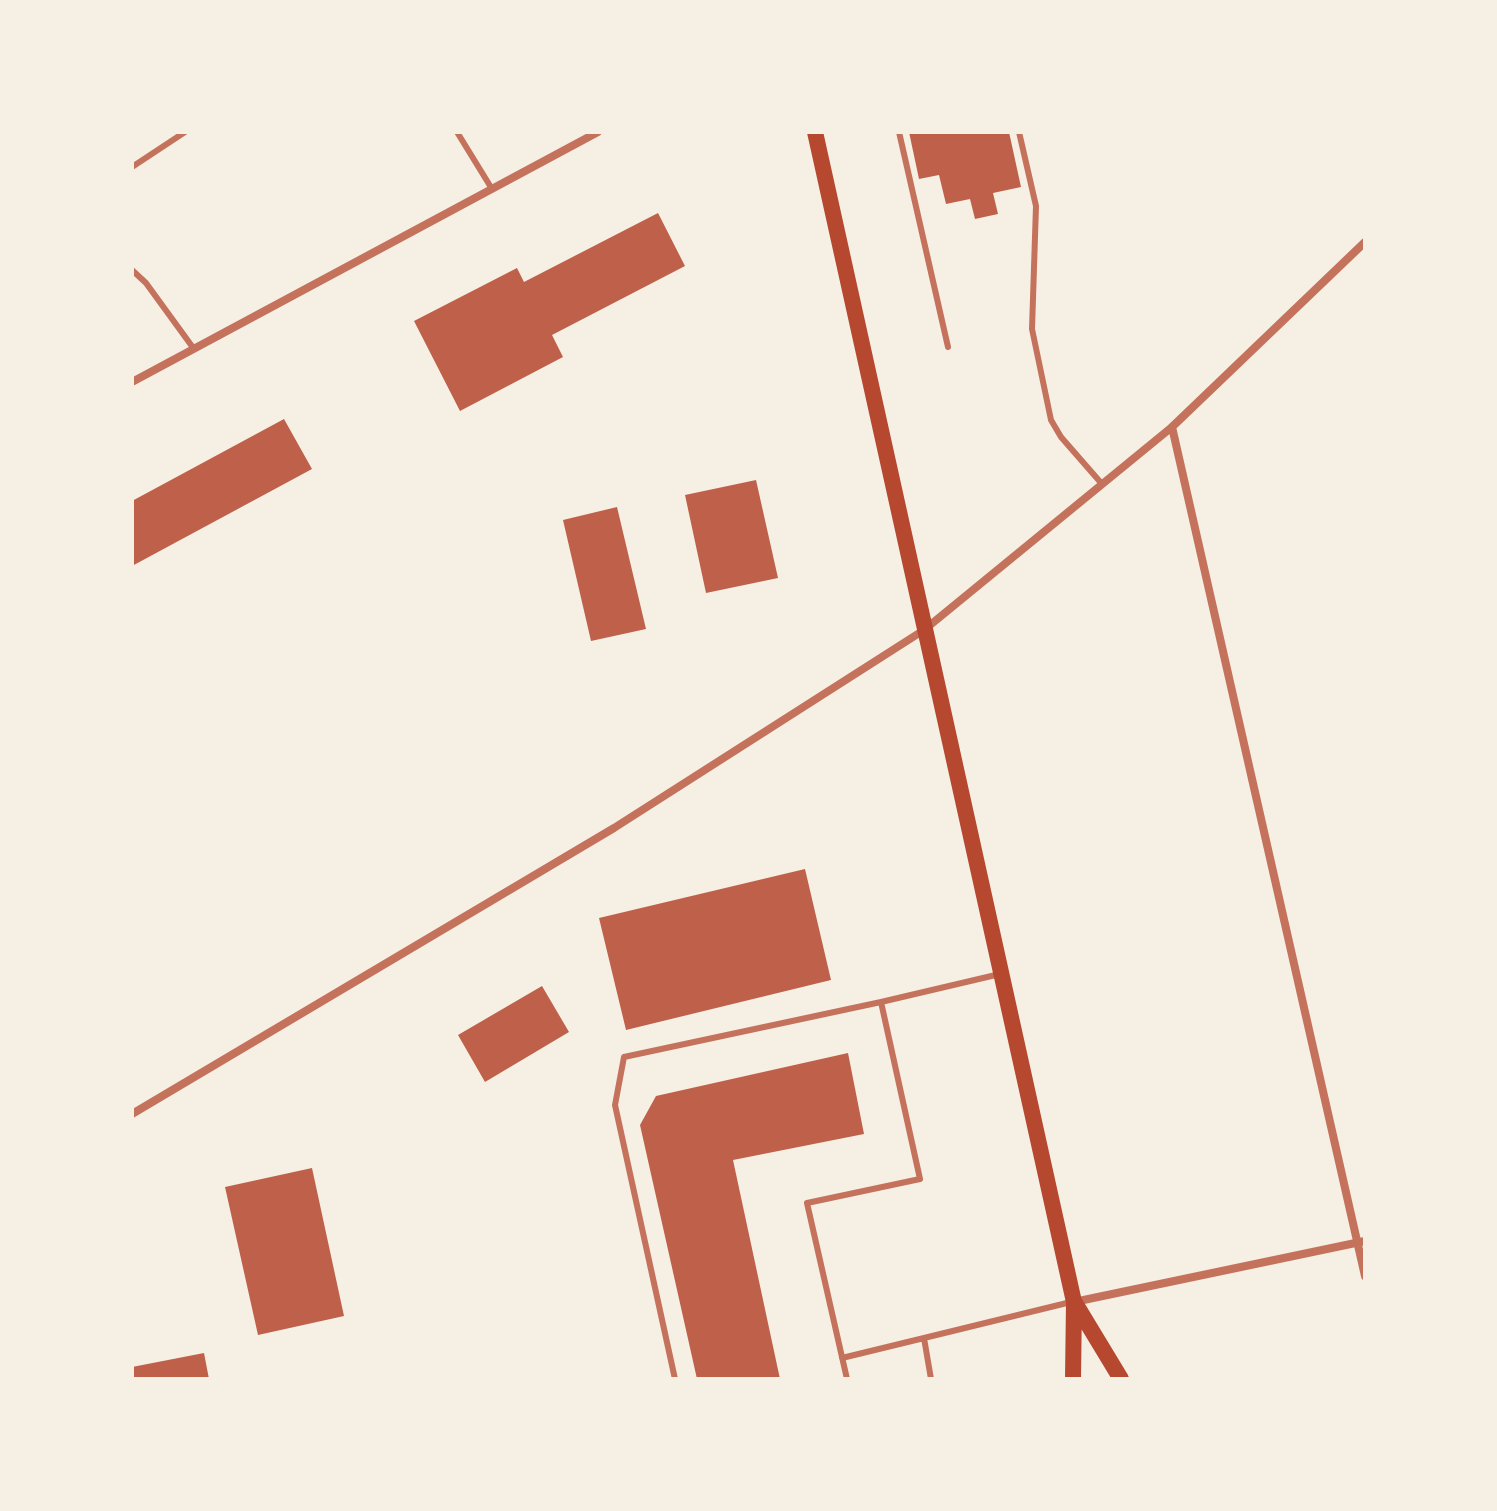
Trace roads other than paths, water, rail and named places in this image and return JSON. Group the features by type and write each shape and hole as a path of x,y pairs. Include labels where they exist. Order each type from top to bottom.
{"main road":[{"path":"815,132 1074,1302 1073,1379"},
{"path":"1074,1302 1121,1379"}],"street":[{"path":"132,382 598,132"},
{"path":"132,1114 614,828 924,630 1172,427 1365,242"},
{"path":"1172,427 1361,1241 1365,1276"},
{"path":"1074,1302 1361,1241"}],"lane":[{"path":"132,167 185,132"},
{"path":"457,132 492,189"},
{"path":"899,132 948,347"},
{"path":"1019,132 1036,206 1032,329 1051,420 1061,437 1102,484"},
{"path":"132,270 146,283 194,349"},
{"path":"675,1379 615,1105 624,1057 1003,973"},
{"path":"847,1379 807,1203 920,1179 881,1002"},
{"path":"842,1358 1074,1302"},
{"path":"924,1338 931,1379"}]}
